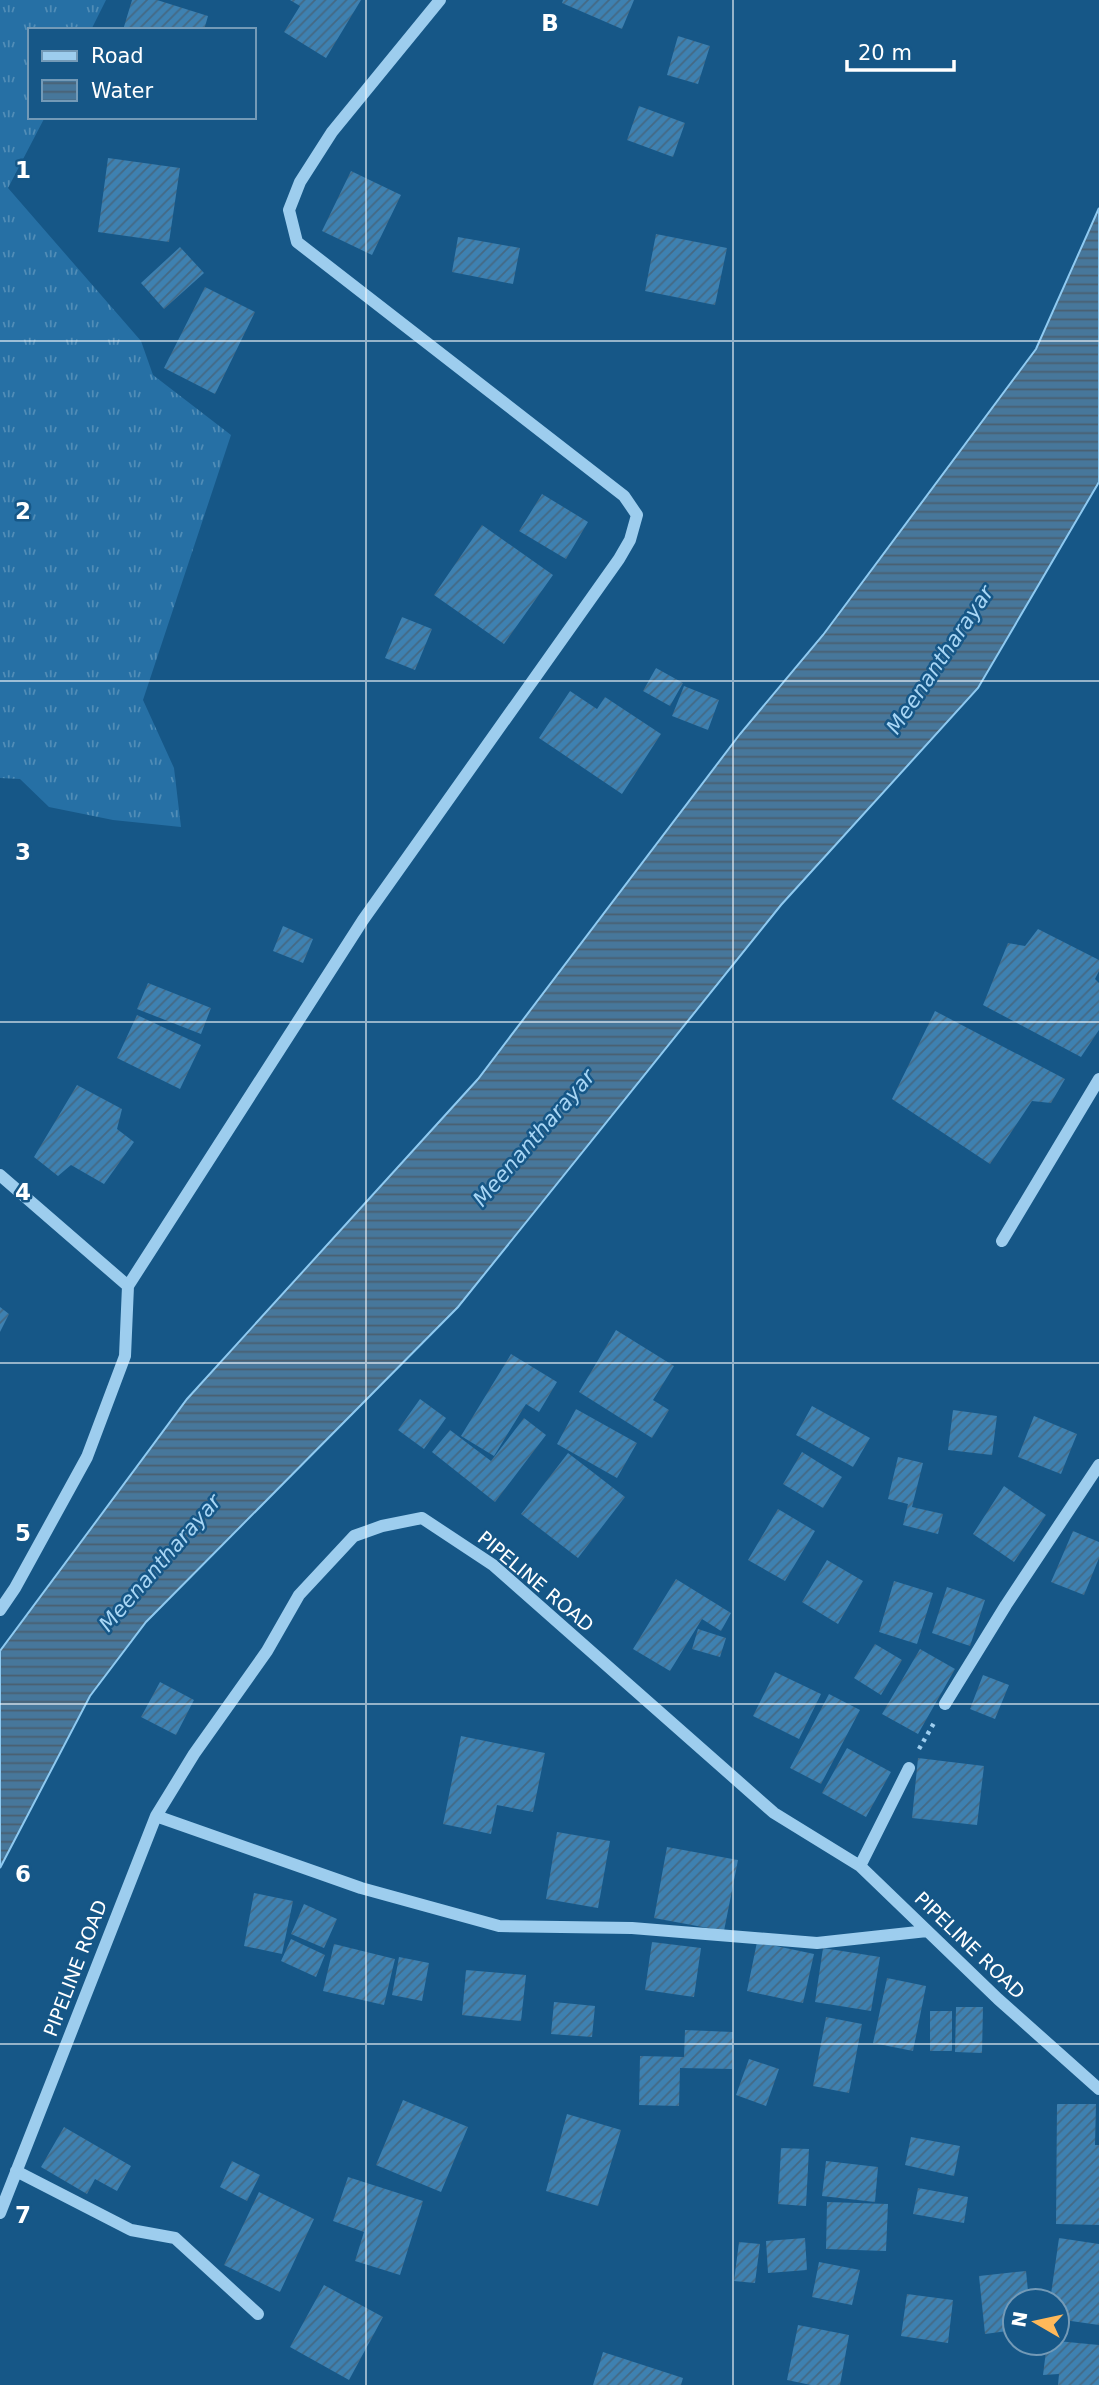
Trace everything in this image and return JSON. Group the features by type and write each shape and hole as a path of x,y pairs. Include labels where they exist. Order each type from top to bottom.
{"street":[{"path":"0,1610 15,1588 87,1457 125,1356 128,1286 363,920 619,559 630,540 637,515 624,496 298,242 289,209 300,182 332,132 440,0"},
{"path":"1002,1241 1099,1080"},
{"path":"0,1175 128,1286"},
{"path":"945,1704 1006,1605 1099,1465"},
{"name":"PIPELINE ROAD","path":"0,2213 156,1816 194,1754 268,1651 299,1595 354,1536 382,1526 422,1518 493,1565 774,1813 860,1866 1007,2008 1099,2089"},
{"path":"860,1866 909,1768"},
{"path":"156,1816 361,1888 499,1926 632,1928 817,1943 927,1931"},
{"path":"16,2171 131,2230 174,2238 258,2314"}],"path":[{"path":"909,1768 945,1704"}],"green space":[{"path":"0,0 106,0 92,28 28,28 28,119 44,119 8,188 141,341 153,375 231,435 143,700 174,768 181,827 113,820 49,807 20,779 0,778"}],"water":[{"name":"Meenantharayar","path":"1099,208 1099,482 978,688 781,905 458,1307 146,1622 90,1696 0,1868 0,1651 187,1399 478,1079 740,734 823,635 1036,349"}],"building":[{"path":"132,0 157,0 208,16 205,28 124,28"},
{"path":"290,0 361,0 326,58 284,32 300,6"},
{"path":"563,0 634,0 622,29 562,3"},
{"path":"678,36 710,46 698,84 667,75"},
{"path":"639,106 685,123 673,157 627,140"},
{"path":"108,158 180,168 169,242 98,232"},
{"path":"351,171 401,195 372,255 322,231"},
{"path":"656,234 727,248 715,305 645,291"},
{"path":"458,237 520,248 513,284 452,272"},
{"path":"180,247 204,273 164,309 141,283"},
{"path":"205,287 255,312 215,394 164,368"},
{"path":"542,494 588,522 566,559 519,531"},
{"path":"482,525 553,575 504,644 434,595"},
{"path":"402,617 432,629 415,670 385,658"},
{"path":"656,668 683,683 670,706 643,691"},
{"path":"684,686 719,700 708,730 672,716"},
{"path":"570,691 597,709 605,697 661,734 622,794 539,738"},
{"path":"283,926 313,939 303,963 273,951"},
{"path":"1038,929 1099,960 1099,971 1095,979 1099,983 1099,1030 1081,1057 983,1005 1008,943 1025,946"},
{"path":"148,983 211,1008 201,1034 137,1009"},
{"path":"935,1011 1065,1079 1051,1103 1032,1101 990,1164 892,1099"},
{"path":"137,1015 201,1045 180,1089 117,1058"},
{"path":"77,1085 122,1109 117,1129 134,1142 104,1184 71,1165 58,1176 34,1157"},
{"path":"0,1307 9,1314 0,1332"},
{"path":"616,1330 674,1366 653,1400 669,1410 652,1438 579,1392"},
{"path":"511,1354 557,1382 539,1412 526,1404 494,1456 461,1436"},
{"path":"420,1399 446,1418 424,1449 398,1430"},
{"path":"812,1406 870,1438 853,1467 796,1435"},
{"path":"576,1409 637,1443 617,1478 557,1444"},
{"path":"953,1410 997,1416 992,1455 948,1450"},
{"path":"1034,1416 1077,1434 1061,1474 1018,1457"},
{"path":"524,1418 546,1435 495,1502 432,1452 450,1430 491,1461"},
{"path":"802,1452 842,1477 823,1508 783,1484"},
{"path":"568,1453 625,1497 578,1558 521,1514"},
{"path":"898,1457 923,1463 912,1507 943,1514 938,1534 903,1525 908,1504 888,1499"},
{"path":"1004,1486 1046,1515 1014,1562 973,1534"},
{"path":"778,1509 815,1531 785,1581 748,1560"},
{"path":"1073,1531 1099,1542 1099,1558 1084,1595 1051,1582"},
{"path":"827,1560 863,1581 838,1624 802,1602"},
{"path":"676,1579 731,1613 721,1631 702,1619 670,1671 633,1649"},
{"path":"894,1581 933,1593 917,1644 879,1632"},
{"path":"947,1587 985,1600 970,1646 932,1633"},
{"path":"698,1629 726,1638 720,1657 692,1649"},
{"path":"875,1644 902,1660 881,1695 854,1678"},
{"path":"920,1649 955,1669 918,1734 882,1714"},
{"path":"775,1672 821,1694 799,1739 753,1716"},
{"path":"983,1675 1009,1685 995,1719 970,1709"},
{"path":"160,1682 194,1700 176,1735 141,1717"},
{"path":"829,1694 860,1710 821,1784 790,1768"},
{"path":"461,1736 545,1753 533,1812 497,1805 491,1834 443,1824"},
{"path":"847,1748 891,1772 866,1817 822,1793"},
{"path":"918,1758 984,1766 977,1825 912,1818"},
{"path":"557,1832 610,1841 598,1908 546,1899"},
{"path":"667,1847 738,1860 724,1931 654,1918"},
{"path":"254,1893 293,1901 282,1954 244,1946"},
{"path":"304,1904 337,1919 324,1948 291,1934"},
{"path":"291,1939 325,1955 316,1977 281,1961"},
{"path":"652,1942 701,1948 694,1997 645,1990"},
{"path":"757,1942 814,1954 803,2003 747,1991"},
{"path":"334,1944 395,1959 384,2005 323,1991"},
{"path":"823,1948 880,1957 871,2011 815,2002"},
{"path":"399,1957 429,1963 422,2001 392,1995"},
{"path":"466,1970 526,1975 521,2021 462,2015"},
{"path":"887,1978 926,1986 913,2051 873,2043"},
{"path":"554,2002 595,2006 592,2037 551,2034"},
{"path":"956,2007 983,2007 982,2053 955,2052"},
{"path":"930,2011 952,2011 952,2051 930,2051"},
{"path":"826,2017 862,2024 849,2093 813,2086"},
{"path":"685,2030 733,2032 732,2069 680,2068 679,2106 639,2105 640,2056 684,2057"},
{"path":"749,2059 779,2069 766,2106 736,2095"},
{"path":"403,2100 468,2127 441,2192 376,2165"},
{"path":"1057,2104 1096,2104 1099,2225 1056,2224"},
{"path":"567,2114 621,2130 598,2206 546,2191"},
{"path":"64,2127 131,2166 117,2191 95,2179 87,2194 41,2167"},
{"path":"911,2137 960,2146 954,2176 905,2165"},
{"path":"781,2148 809,2149 806,2206 778,2204"},
{"path":"232,2161 260,2175 247,2201 220,2187"},
{"path":"826,2161 878,2167 875,2202 822,2196"},
{"path":"348,2177 423,2201 400,2275 355,2261 364,2232 333,2221"},
{"path":"918,2188 968,2197 964,2223 913,2214"},
{"path":"259,2192 314,2219 280,2292 224,2265"},
{"path":"827,2202 888,2204 886,2251 826,2249"},
{"path":"805,2238 807,2270 768,2273 766,2241"},
{"path":"1059,2238 1099,2244 1099,2325 1071,2321 1071,2287 1052,2287"},
{"path":"739,2242 760,2244 755,2283 734,2281"},
{"path":"819,2262 860,2270 852,2305 812,2297"},
{"path":"1026,2271 1028,2287 1001,2287 1001,2332 985,2334 979,2276"},
{"path":"324,2285 383,2317 349,2380 290,2347"},
{"path":"907,2294 953,2300 948,2343 901,2336"},
{"path":"798,2325 849,2335 840,2385 811,2385 787,2380"},
{"path":"1071,2342 1099,2345 1099,2385 1058,2385 1059,2374 1043,2375 1045,2357 1071,2357"},
{"path":"603,2352 683,2378 681,2385 593,2385"}]}
